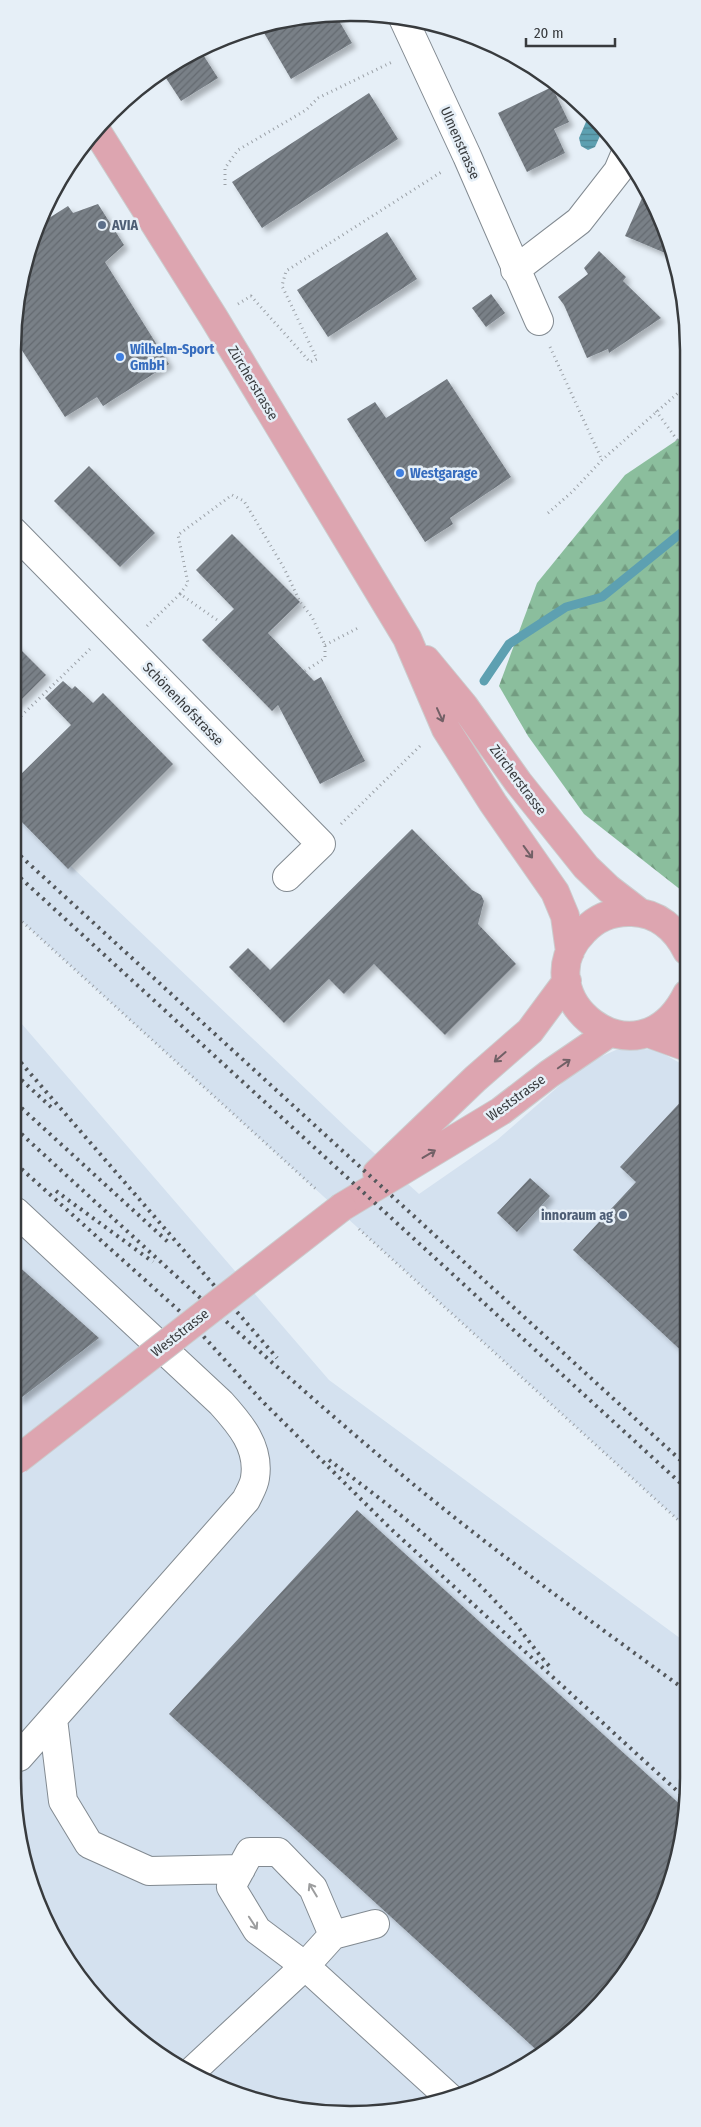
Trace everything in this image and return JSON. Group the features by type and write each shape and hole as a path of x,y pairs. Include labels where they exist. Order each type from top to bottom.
{"main road":[{"name":"Zürcherstrasse","path":"100,137 214,318 407,638 446,729 493,803 555,892 565,916 570,952"},
{"name":"Zürcherstrasse","path":"407,638 464,706 518,782 586,867 609,889 639,912"},
{"path":"680,938 670,926 655,916 639,912 622,911 605,915 590,924 578,937 570,952 566,966 566,981 571,998 580,1013 594,1025 610,1033 629,1036 648,1033 665,1024 680,1008"},
{"name":"Weststrasse","path":"21,1457 342,1207 475,1079 530,1031 566,981"},
{"name":"Weststrasse","path":"342,1207 501,1111 549,1074 610,1033"},
{"path":"648,1033 680,1044"}],"street":[{"name":"Ulmenstrasse","path":"407,26 467,156 515,270 539,321"},
{"path":"515,270 579,221 618,171 621,164"},
{"name":"Schönenhofstrasse","path":"21,539 321,844"},
{"path":"288,877 321,844"},
{"path":"21,1217 221,1403 244,1430 256,1458 255,1479 246,1500 21,1755"},
{"path":"53,1719 63,1801 89,1844 149,1871 241,1869"},
{"path":"332,1935 313,1888 278,1852 250,1852 231,1888 257,1930 305,1966 444,2092"},
{"path":"196,2067 305,1966 332,1935 374,1924"}],"path":[{"path":"225,185 225,168 238,150 306,110 318,98 417,50"},
{"path":"214,318 251,296 310,362 317,359 282,286 286,271 450,167"},
{"path":"539,321 602,460"},
{"path":"548,513 572,492 602,460 680,391"},
{"path":"656,411 680,444"},
{"path":"127,646 180,594 188,583 178,535 232,495 244,501 284,568 300,602 312,617 325,645 325,658 305,672"},
{"path":"180,594 220,622"},
{"path":"325,645 360,627"},
{"path":"21,716 93,646"},
{"path":"321,844 420,745"}],"shaded area":[{"path":"21,819 419,1194 497,1140 584,1064 616,1050 655,1049 680,1063 680,1522 21,920"},
{"path":"21,1023 329,1380 680,1638 679,1798 669,1862 646,1922 612,1977 568,2024 551,2038 496,2072 436,2095 393,2103 350,2106 308,2103 265,2095 205,2072 150,2038 103,1994 89,1977 55,1922 32,1862 24,1819 21,1776"}],"green space":[{"path":"680,438 680,889 584,814 528,736 499,686 537,583 625,475"}],"water":[{"path":"586,121 600,136 595,147 588,150 581,146 579,138"}],"building":[{"path":"339,22 352,43 291,79 264,32 308,24"},
{"path":"204,56 218,78 181,101 166,78"},
{"path":"550,88 554,92 569,122 554,129 565,153 527,172 498,113"},
{"path":"369,93 398,139 262,228 232,182"},
{"path":"642,198 655,225 665,253 625,236"},
{"path":"98,204 124,245 105,262 169,364 103,406 97,397 65,417 21,349 24,308 32,265 46,225 49,218 68,206 73,213"},
{"path":"387,232 417,279 328,337 297,290"},
{"path":"599,251 626,277 623,281 661,318 609,353 608,349 587,358 564,305 558,297 588,274 584,268"},
{"path":"491,294 505,313 486,327 472,308"},
{"path":"447,379 511,477 450,518 453,524 425,542 347,419 375,402 386,418"},
{"path":"89,466 155,533 120,567 54,501"},
{"path":"232,534 300,602 268,633 314,681 321,677 365,761 320,784 278,705 272,711 202,640 234,609 196,570"},
{"path":"21,650 46,675 21,700"},
{"path":"63,681 72,689 75,686 93,703 103,693 173,764 68,869 21,821 21,774 71,725 45,698"},
{"path":"412,829 472,890 481,895 484,901 478,924 516,964 445,1035 374,964 344,994 329,979 284,1023 229,967 248,948 270,970"},
{"path":"680,1103 680,1350 573,1250 636,1182 620,1167"},
{"path":"530,1178 550,1196 517,1232 497,1213"},
{"path":"21,1268 99,1338 21,1398"},
{"path":"357,1510 679,1803 669,1862 646,1922 612,1977 568,2024 535,2049 169,1714"}],"waterway":[{"path":"484,681 509,644 566,607 602,597 680,534"}],"railway":[{"path":"21,856 680,1460"},
{"path":"21,879 680,1483"},
{"path":"21,1063 277,1358"},
{"path":"21,1080 51,1107"},
{"path":"21,1108 168,1242"},
{"path":"21,1134 244,1337 383,1459 495,1549 680,1686"},
{"path":"21,1168 185,1316 262,1401 391,1529 679,1793"},
{"path":"56,1191 153,1262"},
{"path":"329,1460 399,1514 467,1572 508,1615 551,1668"}],"place":[{"name":"AVIA","path":"102,225"},
{"name":"Wilhelm-Sport GmbH","path":"120,357"},
{"name":"Westgarage","path":"400,473"},
{"name":"innoraum ag","path":"623,1215"}]}
